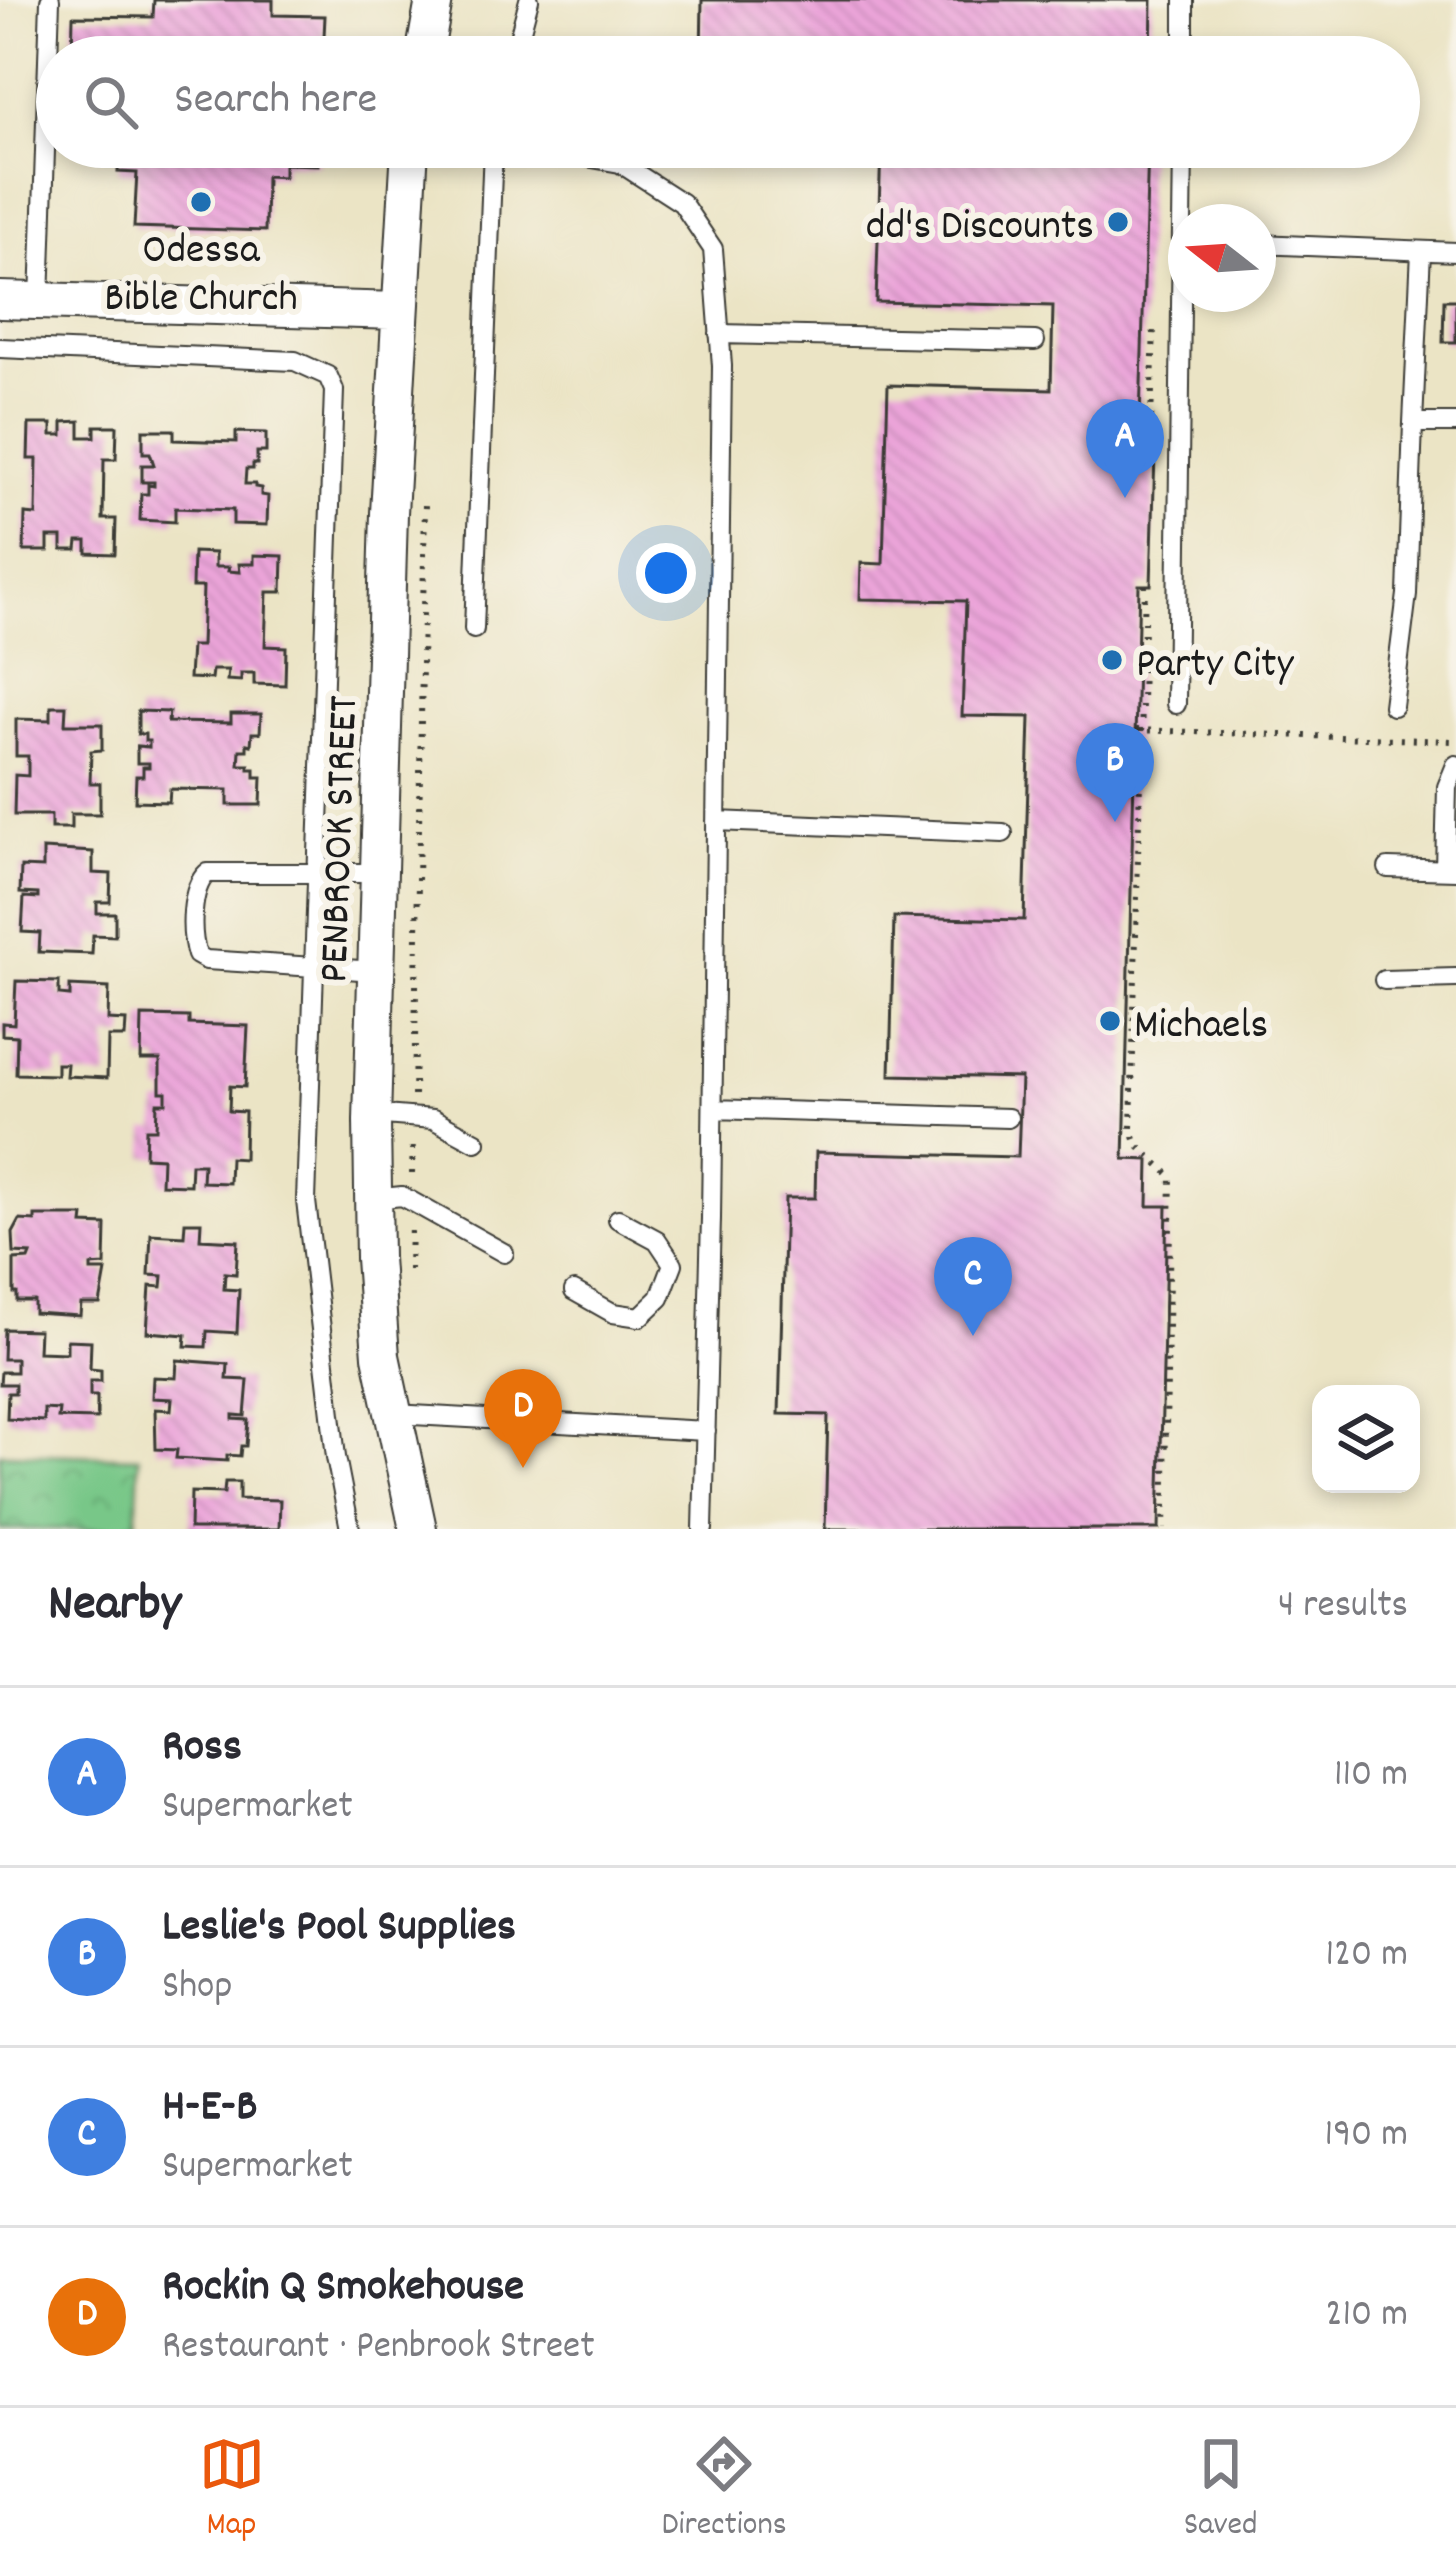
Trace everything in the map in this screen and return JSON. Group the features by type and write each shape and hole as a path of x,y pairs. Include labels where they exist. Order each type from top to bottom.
{"street":[{"path":"428,36 434,0"},
{"name":"PENBROOK STREET","path":"409,168 389,513 372,1114 381,1356 418,1529"},
{"path":"0,300 400,311"}],"lane":[{"path":"49,36 50,0"},
{"path":"520,36 529,0"},
{"path":"1184,0 1184,36"},
{"path":"40,301 44,168"},
{"path":"474,629 492,168"},
{"path":"626,168 682,203 713,249 722,366 703,1529"},
{"path":"1183,168 1184,204"},
{"path":"1276,245 1456,252"},
{"path":"1393,706 1407,594 1421,250"},
{"path":"1176,704 1183,312"},
{"path":"719,334 1035,341"},
{"path":"0,348 295,361 328,376 334,390 306,1201 335,1457 350,1529"},
{"path":"1413,422 1456,423"},
{"path":"1388,868 1451,869 1447,787 1456,765"},
{"path":"716,821 1004,833"},
{"path":"376,971 206,960 197,956 195,906 196,887 207,873 379,873"},
{"path":"1384,980 1456,979"},
{"path":"712,1108 1008,1118"},
{"path":"372,1114 433,1119 476,1142"},
{"path":"373,1199 402,1196 504,1253"},
{"path":"574,1291 614,1313 640,1317 660,1298 673,1264 657,1240 618,1220"},
{"path":"394,1414 706,1431"}],"path":[{"path":"410,1286 425,500"},
{"path":"1145,585 1131,1128 1137,1145 1171,1176 1164,1529"},
{"path":"1138,730 1456,741"}],"green space":[{"path":"0,1453 139,1457 136,1529 0,1529"}],"building":[{"path":"154,0 273,0 273,15 325,16 324,36 73,36 73,16 153,17"},
{"path":"702,0 1152,0 1151,36 701,36"},
{"name":"Odessa Bible Church","path":"118,168 284,168 284,177 266,176 265,231 134,227 137,173 118,172"},
{"path":"880,168 1147,168 1139,453 1155,454 1151,585 1139,585 1124,1159 1149,1160 1148,1206 1167,1206 1159,1529 825,1529 828,1415 779,1414 785,1198 815,1198 816,1152 1018,1157 1021,1078 890,1075 894,917 1024,920 1030,717 962,716 966,601 860,599 861,563 883,564 888,385 1051,389 1053,306 876,302"},
{"path":"1444,300 1456,300 1456,342 1443,342"},
{"path":"80,421 80,437 95,437 95,426 117,426 116,459 104,459 103,519 116,519 115,554 87,553 87,541 78,541 77,550 62,550 62,537 48,537 48,551 24,551 25,514 36,515 37,459 28,459 29,424 52,424 52,435 63,435 63,422"},
{"path":"143,430 174,430 174,440 236,442 236,432 266,433 266,452 257,452 257,464 246,469 245,484 255,484 261,495 268,496 267,525 233,524 233,510 175,508 175,522 140,520 141,494 148,494 148,485 154,486 154,482 142,482 142,465 154,465 150,453 143,453"},
{"path":"193,552 215,553 215,567 240,572 239,564 254,564 254,555 283,556 282,592 267,592 265,646 286,647 285,685 254,684 254,673 241,673 241,681 227,680 228,670 212,670 211,679 189,678 191,646 201,646 203,587 192,587"},
{"path":"51,706 66,706 65,724 102,724 102,750 91,751 90,783 100,783 100,814 71,814 71,828 51,828 51,815 14,815 15,775 28,776 28,756 16,756 16,719 51,720"},
{"path":"138,711 169,712 168,722 231,723 231,714 261,714 260,733 252,733 251,745 240,750 239,765 249,765 255,777 262,777 261,805 228,805 228,790 170,789 169,802 135,801 136,776 143,776 143,767 149,767 149,763 137,763 137,746 149,747 145,734 138,734"},
{"path":"43,849 93,852 93,873 111,874 110,902 97,902 97,913 115,913 115,936 93,935 92,954 39,952 40,933 22,932 24,897 38,898 38,894 20,893 21,867 43,868"},
{"path":"16,981 59,982 59,995 70,996 70,986 109,988 108,1020 126,1021 125,1037 108,1037 107,1078 66,1076 67,1064 57,1064 57,1075 16,1074 17,1036 2,1035 2,1023 14,1024"},
{"path":"142,1016 248,1026 245,1087 230,1086 229,1111 245,1112 244,1159 230,1158 229,1183 202,1182 203,1164 191,1164 190,1185 161,1184 162,1158 145,1157 146,1129 156,1129 157,1103 166,1103 166,1092 160,1092 160,1060 141,1060"},
{"path":"35,1216 84,1216 83,1224 106,1225 105,1265 91,1266 91,1271 106,1271 100,1304 81,1304 80,1316 34,1313 34,1301 17,1301 14,1260 29,1259 31,1254 14,1253 13,1233 20,1220 35,1221"},
{"path":"185,1222 201,1222 200,1239 238,1241 236,1274 225,1273 224,1289 239,1290 237,1333 207,1331 206,1347 185,1346 186,1335 147,1332 150,1286 162,1287 163,1276 149,1275 151,1234 184,1236"},
{"path":"4,1329 39,1330 38,1352 67,1353 67,1340 91,1341 90,1369 101,1370 101,1381 90,1381 90,1396 97,1396 97,1419 58,1418 59,1410 44,1409 44,1421 7,1419 8,1393 15,1393 15,1384 0,1384 1,1372 16,1372 16,1359 3,1359"},
{"path":"177,1360 228,1364 227,1379 248,1380 245,1416 233,1415 233,1419 248,1420 246,1446 241,1446 240,1456 227,1455 227,1461 176,1458 177,1450 156,1449 155,1409 171,1410 172,1399 152,1398 153,1377 176,1378"},
{"path":"225,1482 239,1482 239,1499 280,1500 279,1529 190,1529 191,1492 224,1493"}],"place":[{"name":"Odessa Bible Church","path":"201,202"},
{"name":"dd's Discounts","path":"1118,222"},
{"name":"Ross","path":"1125,498"},
{"name":"Party City","path":"1112,660"},
{"name":"Leslie's Pool Supplies","path":"1115,822"},
{"name":"Michaels","path":"1110,1021"},
{"name":"H-E-B","path":"973,1336"},
{"name":"Rockin Q Smokehouse","path":"523,1468"}]}
